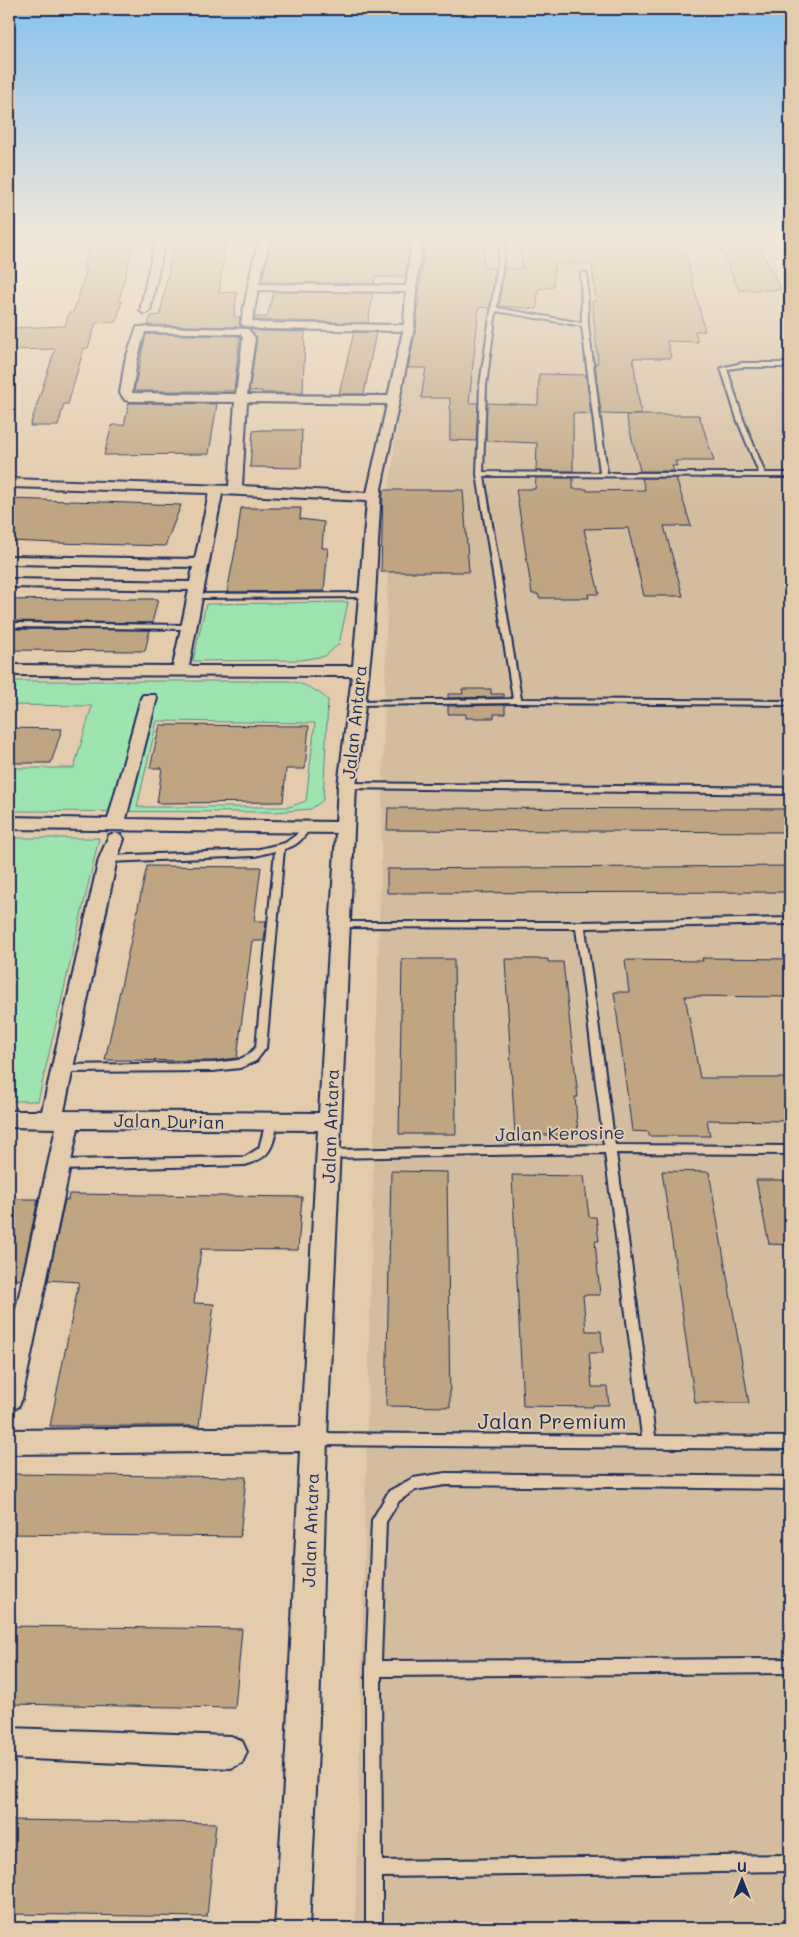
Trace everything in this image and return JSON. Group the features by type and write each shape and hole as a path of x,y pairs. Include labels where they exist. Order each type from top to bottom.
{"street":[{"path":"324,326 409,328"},
{"name":"Jalan Antara","path":"292,1928 302,1750 314,1439 330,1154 329,1122 347,786 367,595 373,497 409,328"},
{"path":"235,490 242,398 248,338 244,331 141,330 131,361 126,393 129,397 242,398 393,400"},
{"path":"9,483 216,489 373,497"},
{"path":"180,671 216,489"},
{"path":"9,560 202,563"},
{"path":"52,584 61,561"},
{"path":"9,583 196,591"},
{"path":"9,670 360,671"},
{"path":"9,1400 60,1165 62,1069 108,859 149,698"},
{"path":"9,822 115,832 345,828"},
{"name":"Jalan Durian","path":"9,1119 329,1122"},
{"path":"9,1442 314,1439"},
{"path":"9,1742 231,1752"}],"lane":[{"path":"491,326 483,385 480,474 517,701"},
{"path":"585,326 604,475"},
{"path":"763,475 740,419 724,368 742,365 790,365"},
{"path":"480,474 790,475"},
{"path":"196,591 367,595"},
{"path":"9,625 189,627"},
{"path":"356,703 517,701 790,703"},
{"path":"347,786 790,791"},
{"path":"108,859 255,853 280,847 300,837 305,828"},
{"path":"62,1069 212,1067 240,1064 252,1058 261,1048 280,847"},
{"path":"340,924 580,925 790,922"},
{"path":"580,925 649,1441"},
{"path":"60,1165 251,1159 262,1155 265,1150 272,1122"},
{"name":"Jalan Kerosine","path":"330,1154 609,1149 790,1150"},
{"name":"Jalan Premium","path":"314,1439 790,1443"},
{"path":"374,1928 373,1669 379,1520 394,1496 413,1484 446,1479 790,1483"},
{"path":"373,1669 790,1666"},
{"path":"374,1869 790,1863"}],"shaded area":[{"path":"409,326 790,326 790,1928 355,1928 390,483"}],"green space":[{"path":"348,602 339,644 325,656 300,660 193,661 206,604"},
{"path":"9,681 289,681 300,684 314,690 328,700 323,800 311,809 275,812 9,811 9,768 74,768 92,706 9,705","holes":["157,721 315,723 306,801 289,807 137,807"]},
{"path":"9,838 99,838 38,1101 9,1101"}],"building":[{"path":"95,326 88,348 84,348 68,404 64,404 58,426 30,426 55,349 9,350 9,328"},
{"path":"416,326 477,326 469,403 478,403 476,441 450,440 450,398 421,398 426,368 408,368"},
{"path":"594,326 704,326 705,331 695,331 698,342 667,341 671,358 633,358 641,415 601,414 595,363 598,363"},
{"path":"250,329 305,332 303,393 262,393 262,391 249,391 257,338"},
{"path":"354,332 376,332 364,394 339,394"},
{"path":"146,334 240,336 234,391 134,391"},
{"path":"539,374 586,375 591,414 573,413 573,471 536,471 537,443 486,441 487,403 538,405"},
{"path":"129,403 217,404 209,454 104,455 112,425 124,425"},
{"path":"626,415 699,415 714,461 675,461 677,466 672,466 674,471 640,471"},
{"path":"302,430 301,468 250,467 253,431"},
{"path":"536,478 573,478 573,489 587,489 587,491 645,490 642,478 676,478 691,526 664,526 683,596 644,596 628,528 584,529 599,594 588,594 589,598 539,598 538,594 532,594 516,489 535,489"},
{"path":"383,490 463,490 469,572 381,572"},
{"path":"9,499 181,505 165,546 57,543 9,541"},
{"path":"241,508 301,508 300,519 324,522 322,548 328,548 324,591 227,592"},
{"path":"158,599 152,623 9,621 9,600"},
{"path":"9,629 150,630 145,651 9,650"},
{"path":"462,689 491,689 491,694 504,694 504,697 448,698 448,694 463,694"},
{"path":"505,705 505,714 494,714 494,718 466,718 466,714 448,714 448,706"},
{"path":"160,725 309,726 305,769 286,769 283,802 157,803 162,768 150,768"},
{"path":"9,728 62,729 51,763 9,763"},
{"path":"388,808 790,809 790,832 387,830"},
{"path":"147,866 261,867 254,921 266,921 264,941 252,941 237,1058 213,1061 105,1060"},
{"path":"790,866 790,892 387,893 387,869"},
{"path":"702,958 790,959 790,997 685,996 700,1078 790,1078 790,1121 707,1120 710,1136 649,1136 649,1132 632,1131 614,992 629,992 625,960 703,961"},
{"path":"402,959 454,959 456,1134 399,1134"},
{"path":"505,959 548,959 548,962 563,962 578,1097 575,1097 578,1133 563,1133 563,1135 515,1135"},
{"path":"391,1171 447,1172 450,1407 386,1406"},
{"path":"662,1171 709,1172 749,1403 695,1403"},
{"path":"512,1175 584,1176 589,1217 596,1217 599,1241 595,1241 600,1295 583,1295 586,1331 601,1331 603,1353 589,1353 592,1387 607,1387 609,1405 593,1405 593,1407 523,1406"},
{"path":"756,1180 790,1180 790,1245 769,1244"},
{"path":"69,1194 302,1197 298,1250 201,1249 194,1303 214,1304 199,1426 50,1426 79,1282 48,1280 65,1200 68,1200"},
{"path":"9,1199 38,1199 21,1280 9,1279"},
{"path":"9,1474 246,1477 240,1537 9,1534"},
{"path":"9,1626 242,1629 235,1708 9,1704"},
{"path":"9,1820 216,1823 207,1917 9,1914"}]}
